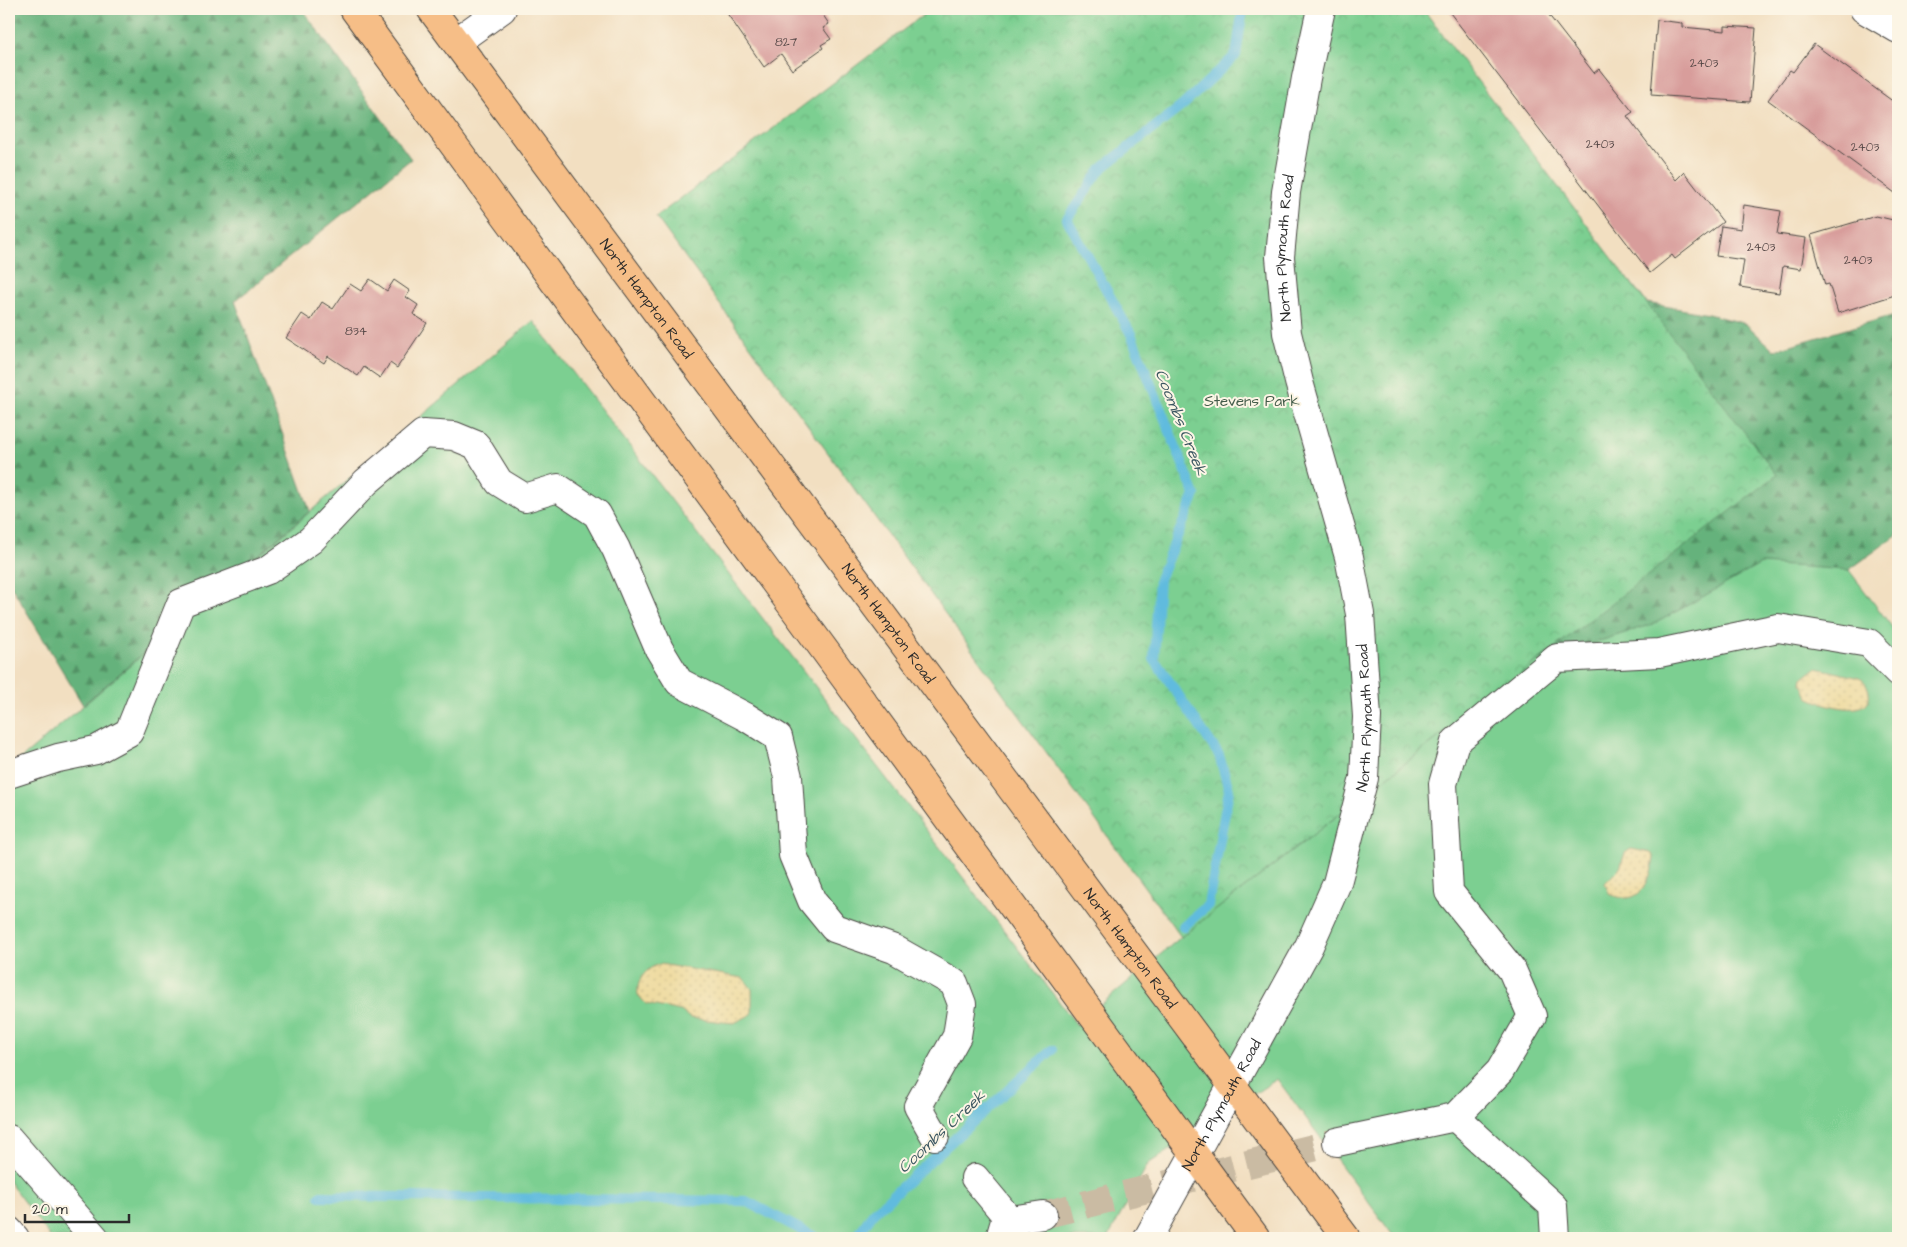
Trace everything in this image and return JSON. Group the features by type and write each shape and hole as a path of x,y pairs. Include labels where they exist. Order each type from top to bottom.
{"main road":[{"path":"354,9 1256,1238"},
{"name":"North Hampton Road","path":"431,9 1232,1084 1262,1128 1346,1238"}],"street":[{"path":"456,42 502,9"},
{"name":"North Plymouth Road","path":"1148,1238 1310,946 1338,883 1364,778 1368,718 1360,614 1349,557 1299,382 1287,333 1280,257 1286,192 1306,78 1321,9"},
{"path":"1864,9 1898,29"},
{"path":"9,774 58,758 96,750 129,732 182,603 268,570 311,540 366,482 423,434 454,436 476,445 499,482 525,498 558,488 597,514 616,549 659,649 679,682 746,717 778,737 788,777 793,855 812,901 834,928 894,949 954,983 962,1004 957,1036 918,1106 935,1136"},
{"path":"1337,1142 1455,1117 1500,1071 1532,1016 1512,970 1449,892 1443,784 1455,742 1557,658 1659,653 1778,628 1869,643 1898,672"},
{"path":"1455,1117 1552,1206 1555,1238"},
{"path":"9,1139 95,1238"},
{"path":"975,1178 1004,1213 1002,1230 1043,1215"},
{"path":"9,1230 15,1238"}],"green space":[{"path":"9,9 302,9 411,159 235,301 310,511 83,705 10,584"},
{"name":"Stevens Park","path":"931,9 1423,9 1777,475 1181,937 656,217"},
{"path":"1600,243 1647,303 1708,314 1746,324 1774,350 1898,314 1898,534 1849,570 1761,564 1656,623 1469,683"},
{"path":"533,321 1077,1025 1181,937 1777,475 1898,635 1898,1238 1395,1238 1277,1079 1148,1164 1108,1238 51,1238 9,1182 9,769"}],"sand":[{"path":"1816,668 1861,679 1868,688 1868,701 1863,706 1845,708 1833,706 1808,697 1802,683 1803,678"},
{"path":"1631,849 1651,853 1654,857 1650,875 1642,890 1636,895 1628,898 1619,897 1609,893 1605,883 1620,868 1625,853"},
{"path":"660,964 743,978 752,989 752,1014 734,1023 690,1018 681,1011 646,1004 638,995 640,980 650,968"}],"building":[{"path":"724,9 819,9 829,24 823,28 831,39 821,45 823,48 792,70 781,54 764,67"},
{"path":"1447,9 1544,9 1594,73 1599,69 1633,112 1627,116 1676,180 1684,172 1723,222 1675,259 1672,255 1650,273"},
{"path":"1657,20 1682,23 1682,27 1725,31 1725,26 1756,28 1750,102 1651,95"},
{"path":"1814,44 1898,105 1898,188 1895,193 1768,100 1790,70 1793,72"},
{"path":"1744,205 1781,211 1777,234 1806,238 1801,269 1783,266 1779,293 1740,287 1744,260 1716,256 1721,226 1741,229"},
{"path":"1876,216 1893,220 1898,218 1898,294 1838,313 1829,284 1825,285 1811,235"},
{"path":"370,279 387,291 394,280 410,291 406,297 418,305 413,314 427,323 397,368 390,363 380,378 364,367 358,376 328,356 324,363 286,338 302,314 311,320 322,302 333,309 350,284 361,291"}],"waterway":[{"name":"Coombs Creek","path":"1183,927 1208,905 1229,790 1219,755 1154,659 1159,579 1195,495 1131,334 1067,219 1101,169 1182,106 1236,55 1243,9"},
{"name":"Coombs Creek","path":"856,1238 873,1213 1052,1050"},
{"path":"320,1196 746,1201 817,1238"}],"tunnel":[{"path":"1043,1215 1337,1142"}]}
